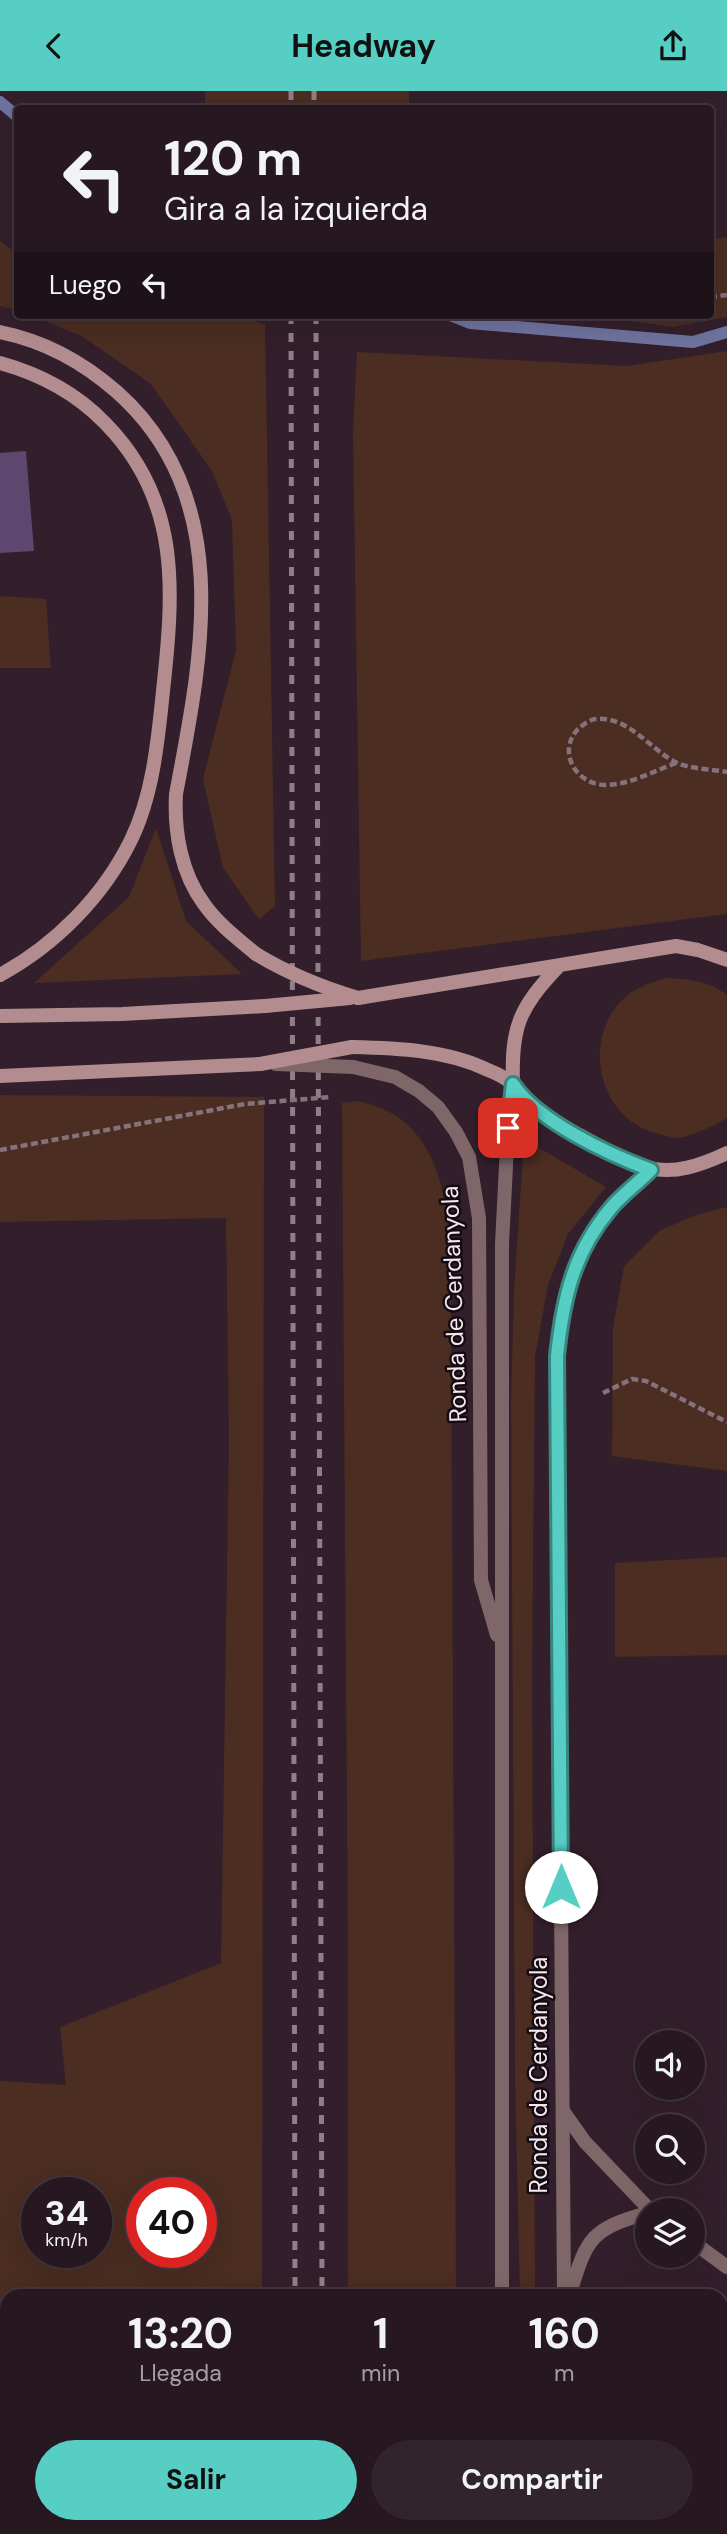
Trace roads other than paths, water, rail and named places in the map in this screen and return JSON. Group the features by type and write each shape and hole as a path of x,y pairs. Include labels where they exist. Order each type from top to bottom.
{"main road":[{"path":"0,332 52,347 107,383 132,406 155,434 172,460 186,492 196,528 201,569 201,639 176,794 175,820 180,850 204,904 256,954 287,973 358,998"},
{"path":"0,363 42,378 65,390 90,408 128,448 158,503 170,564 171,600 163,692 151,772 143,809 131,840 112,873 93,898 42,949 0,975"},
{"path":"0,1016 122,1014 358,998 676,946 725,957"},
{"path":"513,1084 515,1031 524,1008 558,967"},
{"path":"0,1076 260,1064 352,1047 385,1048 453,1058 481,1066 513,1084 528,1104 555,1122 629,1162 651,1170 673,1171 727,1153"}],"street":[{"name":"Ronda de Cerdanyola","path":"260,1064 353,1067 395,1077 419,1091 438,1107 456,1132 469,1157 479,1218 481,1580 502,1654"},
{"name":"Ronda de Cerdanyola","path":"502,2289 502,1244 513,1084"},
{"name":"Ronda de Cerdanyola","path":"564,2289 557,1356 568,1286 579,1256 613,1206 651,1170"},
{"path":"563,2111 584,2142 636,2198"},
{"path":"571,2289 584,2249 600,2232 635,2216"},
{"path":"705,2251 727,2267"}],"waterway":[{"path":"0,102 14,114"},
{"path":"460,319 470,323 693,342 727,332"}],"railway":[{"path":"291,91 291,105"},
{"path":"314,91 314,105"},
{"path":"291,319 295,2289"},
{"path":"316,319 322,2289"}]}
